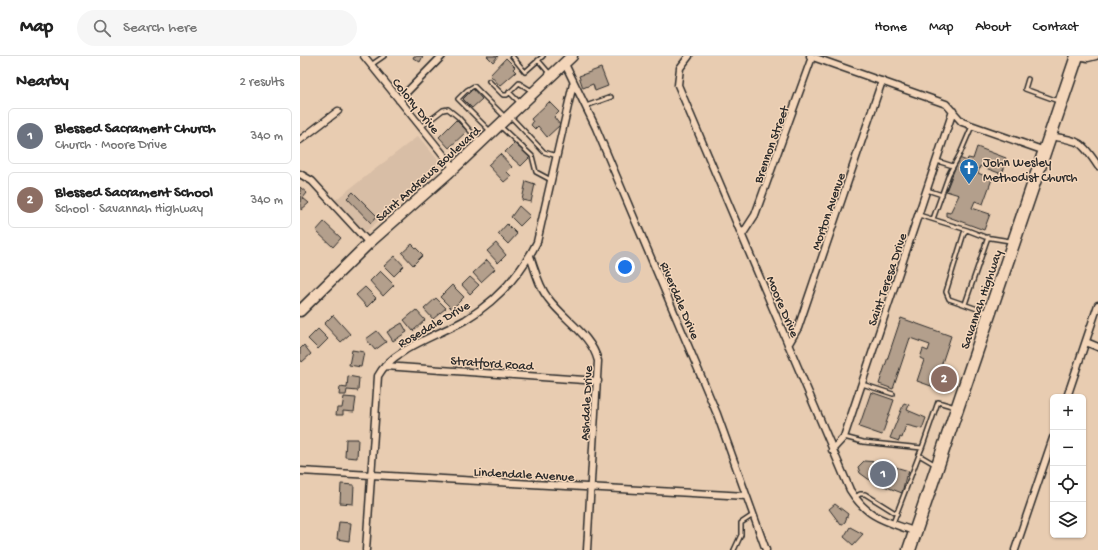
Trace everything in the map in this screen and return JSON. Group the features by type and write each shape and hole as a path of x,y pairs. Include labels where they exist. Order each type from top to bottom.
{"highway":[{"name":"Savannah Highway","path":"910,550 1078,56"}],"main road":[{"name":"Saint Andrews Boulevard","path":"300,311 369,243 454,168 569,58"}],"street":[{"name":"Colony Drive","path":"364,56 454,168"},
{"path":"399,100 442,56"},
{"name":"Moore Drive","path":"689,56 680,68 678,85 832,450 854,498 860,506 875,516 916,532"},
{"path":"811,56 946,104 962,122 1045,151"},
{"name":"Brennon Street","path":"742,235 756,215 811,56"},
{"path":"1078,56 1088,58 1096,56"},
{"name":"Riverdale Drive","path":"569,58 573,84 586,106 717,414 766,550"},
{"name":"Morton Avenue","path":"788,345 798,328 882,82"},
{"name":"Rosedale Drive","path":"366,550 378,376 385,366 398,355 466,319 476,312 513,280 530,256 537,242 573,84"},
{"path":"300,140 338,110"},
{"name":"Saint Teresa Drive","path":"832,450 844,437 953,111"},
{"path":"1050,136 1078,141 1085,146 1098,166"},
{"path":"300,174 312,181 369,243"},
{"name":"Ashdale Drive","path":"530,256 542,289 548,298 590,342 598,361 587,550"},
{"path":"1068,394 1098,305"},
{"path":"1086,342 1098,347"},
{"name":"Stratford Road","path":"385,366 598,381"},
{"path":"1015,550 1050,447"},
{"name":"Lindendale Avenue","path":"300,471 746,496"}],"lane":[{"path":"371,66 384,56"},
{"path":"512,56 525,72 543,56"},
{"path":"538,60 552,75"},
{"path":"529,63 532,66"},
{"path":"1028,79 1025,89 1062,102"},
{"path":"489,81 503,95 510,92 520,83 534,92"},
{"path":"551,180 536,172 532,156 502,123 474,86 467,90 458,99 502,123 544,152 556,156"},
{"path":"510,92 521,104"},
{"path":"586,106 611,97"},
{"path":"420,127 443,110 448,109 458,117 480,143"},
{"path":"933,219 953,166 972,126"},
{"path":"937,161 953,166"},
{"path":"927,190 942,195"},
{"path":"919,215 988,238 1014,242"},
{"path":"967,230 946,292 949,299 990,313"},
{"path":"965,304 988,238"},
{"path":"862,384 893,394"},
{"path":"893,523 938,402 958,408"},
{"path":"844,437 863,442 922,448"},
{"path":"919,455 938,466"},
{"path":"854,498 860,494 865,494 896,514"},
{"path":"734,550 741,535 741,523 753,515"}],"shaded area":[{"path":"418,136 442,165 442,168 364,233 334,201"}],"building":[{"path":"414,56 423,56 420,62 413,58"},
{"path":"487,56 498,56 493,62"},
{"path":"506,58 515,67 513,69 516,72 500,86 490,75"},
{"path":"601,68 608,86 595,91 593,84 583,88 579,76"},
{"path":"473,89 482,99 472,108 463,99"},
{"path":"549,102 559,112 554,117 560,125 547,137 538,126 535,129 531,125 533,122 531,119"},
{"path":"456,120 467,131 449,148 439,137"},
{"path":"514,143 530,157 521,166 505,152"},
{"name":"John Wesley Methodist Church","path":"977,147 1006,158 1005,160 1007,161 1003,171 999,173 980,166 978,173 992,179 983,204 975,201 972,208 990,214 984,230 946,216 946,212 950,213 959,195 946,191 959,158 967,161 968,158 973,159"},
{"path":"500,154 512,167 507,172 511,176 504,182 488,165"},
{"path":"526,181 535,184 531,202 522,200"},
{"path":"300,187 307,193 303,198 309,203 301,210"},
{"path":"353,192 377,216 371,223 347,198"},
{"path":"519,206 530,216 520,226 511,217"},
{"path":"324,222 341,238 333,247 316,231"},
{"path":"507,224 517,234 508,244 498,234"},
{"path":"496,243 506,255 498,263 487,251"},
{"path":"412,244 423,255 413,265 402,253"},
{"path":"395,256 404,266 394,276 384,266"},
{"path":"487,260 495,269 481,282 473,273"},
{"path":"380,271 394,285 383,296 370,281"},
{"path":"470,277 479,285 470,294 462,285"},
{"path":"452,285 464,297 452,309 440,297"},
{"path":"365,287 376,298 367,307 356,295"},
{"path":"436,298 446,308 433,319 424,309"},
{"path":"416,310 425,320 413,331 404,320"},
{"path":"333,315 350,334 341,342 324,324"},
{"path":"901,318 951,336 934,387 917,381 924,360 920,358 923,349 928,351 930,345 910,338 893,389 879,384"},
{"path":"402,323 407,332 393,341 387,332"},
{"path":"318,329 328,339 318,349 308,339"},
{"path":"377,331 386,342 375,350 366,339"},
{"path":"304,345 311,354 302,362 300,359 300,349"},
{"path":"352,350 364,352 361,367 349,365"},
{"path":"348,376 359,378 358,391 347,390 346,395 339,395 340,387 347,388"},
{"path":"871,392 894,400 882,435 859,427"},
{"path":"344,397 356,398 354,412 343,411 343,415 336,415 337,408 342,408"},
{"path":"904,403 909,405 907,410 926,418 922,429 906,425 902,438 900,437 899,441 890,438"},
{"path":"346,439 358,439 357,458 345,457"},
{"path":"864,461 878,462 909,471 907,477 906,476 902,493 871,481 860,473 858,467"},
{"path":"341,484 354,485 353,504 340,503"},
{"path":"835,504 848,514 845,522 841,525 829,509"},
{"path":"339,522 351,523 349,541 337,539"},
{"path":"850,527 863,534 853,545 844,537"}],"place":[{"name":"John Wesley Methodist Church","path":"969,185"},
{"name":"Blessed Sacrament School","path":"944,379"},
{"name":"Blessed Sacrament Church","path":"883,474"}]}
